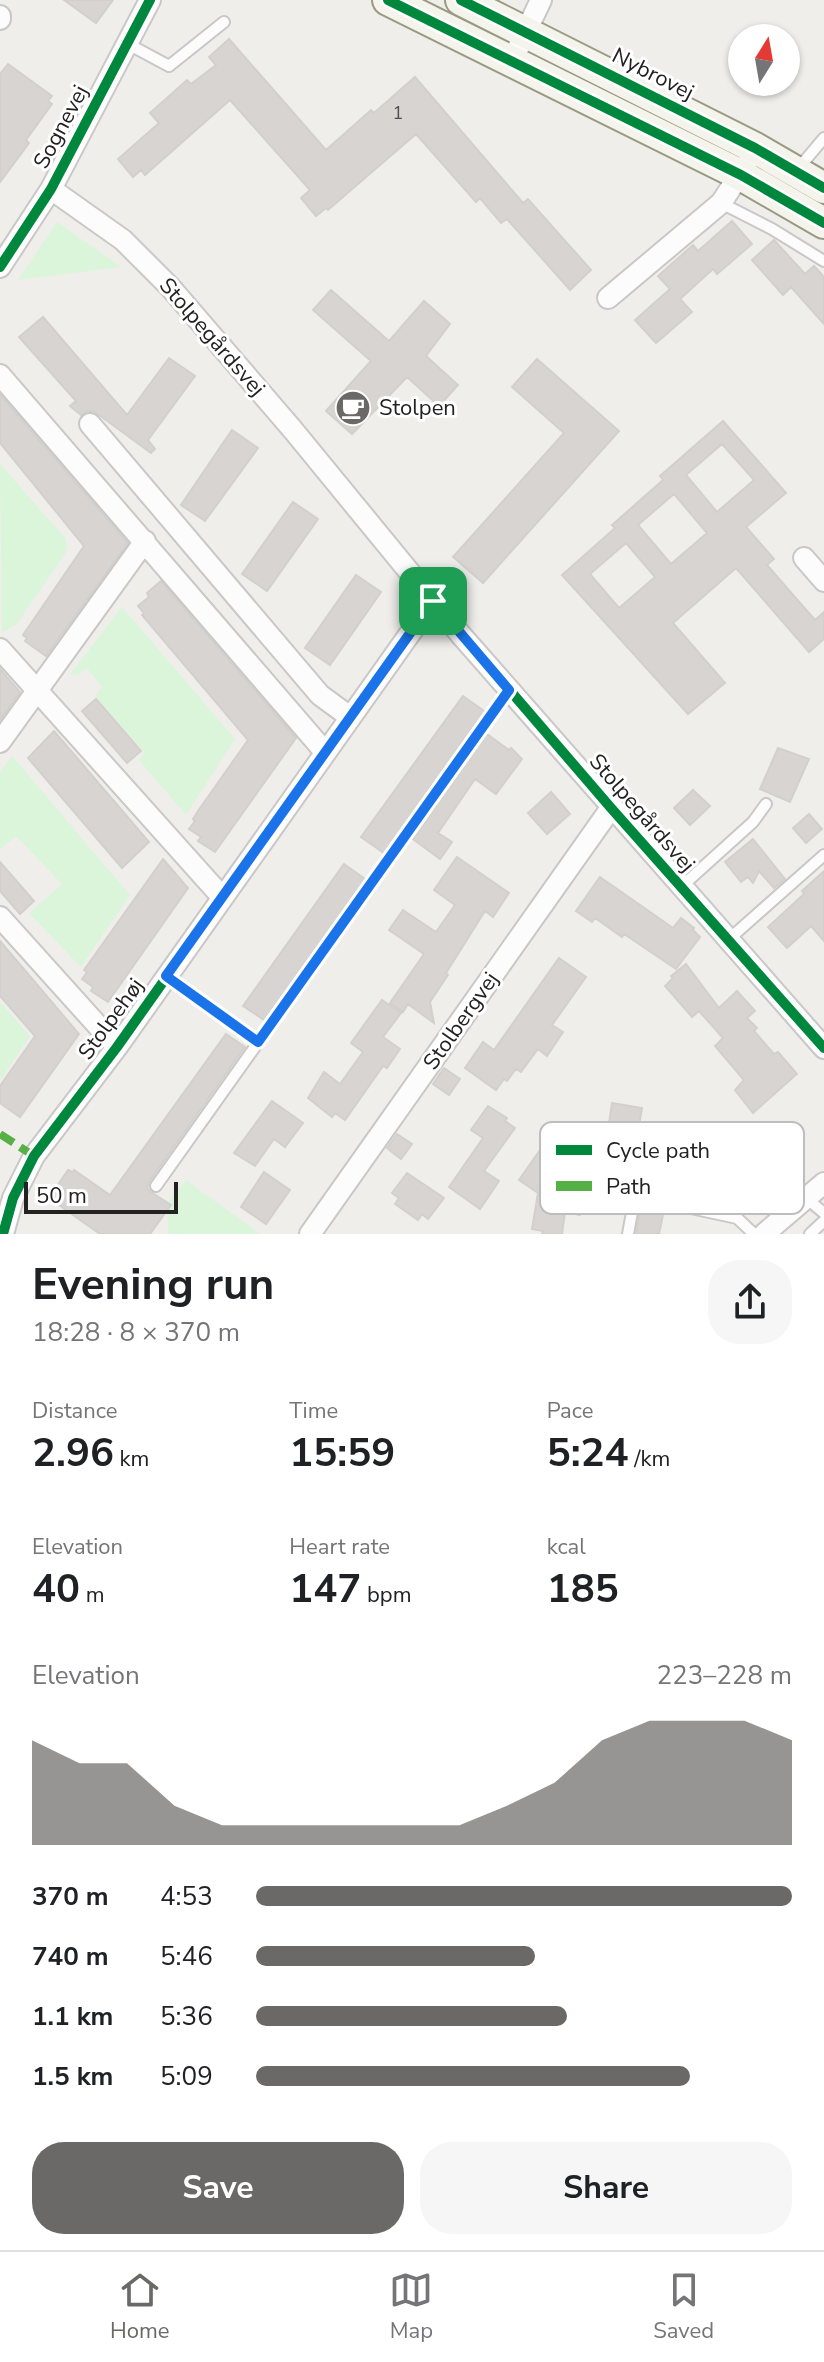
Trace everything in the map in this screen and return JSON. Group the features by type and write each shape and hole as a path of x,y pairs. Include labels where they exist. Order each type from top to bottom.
{"street":[{"name":"Sognevej","path":"0,267 51,189 150,0"},
{"path":"388,0 741,175 824,223"},
{"name":"Nybrovej","path":"461,0 755,148 824,188"},
{"path":"512,61 541,0"},
{"path":"608,298 721,203 755,148"},
{"name":"Stolpegårdsvej","path":"51,189 123,240 171,288 509,690 824,1048"},
{"path":"0,375 325,752"},
{"path":"90,424 320,695 350,717"},
{"path":"0,742 145,541"},
{"path":"804,558 824,581"},
{"name":"Stolpehøj","path":"3,1234 13,1198 34,1156 117,1047 433,601"},
{"path":"0,649 222,897"},
{"name":"Stolbergvej","path":"310,1234 611,808"},
{"name":"Stolpehøj","path":"0,917 117,1047"},
{"path":"806,1198 824,1183"},
{"path":"764,1234 787,1214"}],"lane":[{"path":"128,44 169,66 224,22"},
{"path":"796,172 824,138"},
{"path":"721,203 824,261"},
{"path":"156,1186 509,690"},
{"path":"681,887 753,822 766,804"},
{"path":"728,940 824,855"},
{"path":"166,976 258,1042"},
{"path":"806,1198 824,1213"},
{"path":"628,1234 632,1214"},
{"path":"718,1214 737,1218 754,1234"},
{"path":"810,1234 824,1221"}],"green space":[{"path":"57,222 121,267 18,280"},
{"path":"0,464 65,538 67,551 16,625 2,632"},
{"path":"122,607 235,739 186,815 139,760 145,753 95,696 102,687 87,668 76,676 70,674"},
{"path":"12,756 130,895 81,967 29,913 62,884 16,836 0,849 0,772"},
{"path":"0,1002 30,1036 0,1081"},
{"path":"186,1180 260,1234 168,1234 167,1204"}],"building":[{"path":"64,0 113,0 96,23"},
{"path":"229,39 326,150 415,77 523,203 528,199 591,270 570,290 507,219 501,223 480,198 476,202 416,134 328,210 326,208 316,216 301,198 310,190 230,100 145,175 141,170 133,177 118,159 159,123 150,113 187,80 191,84 216,65 209,57"},
{"path":"8,64 52,96 48,101 52,104 26,140 29,143 0,182 0,74"},
{"path":"732,221 752,244 717,274 713,269 680,299 692,312 656,343 635,320 670,289 658,276 693,245 698,251"},
{"path":"774,240 805,274 814,266 824,277 824,324 791,287 783,295 752,260"},
{"path":"331,290 389,341 424,301 450,324 426,356 458,385 439,406 407,377 352,434 326,411 371,361 313,310"},
{"path":"43,317 127,415 169,358 195,376 148,440 155,449 151,453 95,412 88,411 81,415 70,406 76,401 19,337"},
{"path":"537,359 619,431 483,583 453,557 564,433 512,387"},
{"path":"0,395 128,543 46,656 25,641 27,638 23,635 84,546 0,443"},
{"path":"723,421 786,493 746,527 774,559 767,565 815,620 824,612 824,639 809,652 736,568 673,623 725,683 688,714 562,575 663,480 660,476","holes":["722,444 754,480 717,512 686,475","674,494 707,533 671,564 638,525","626,543 655,577 619,608 590,574"]},
{"path":"232,430 258,448 205,521 181,505"},
{"path":"293,502 318,519 267,591 242,574"},
{"path":"356,575 381,592 330,665 305,648"},
{"path":"161,581 296,738 215,852 198,841 201,837 189,829 198,811 248,740 142,615 144,613 138,606"},
{"path":"0,669 20,692 0,720"},
{"path":"463,696 484,711 384,853 361,837"},
{"path":"96,699 141,751 127,763 82,711"},
{"path":"54,731 149,842 122,868 28,758"},
{"path":"487,734 509,750 511,748 522,759 496,794 475,779 438,833 452,842 440,859 413,839"},
{"path":"778,748 809,759 790,802 760,789"},
{"path":"693,790 710,806 690,825 674,808"},
{"path":"551,792 570,814 547,834 528,813"},
{"path":"809,814 822,829 806,843 793,828"},
{"path":"753,839 785,879 774,888 759,871 753,883 748,877 741,882 725,862"},
{"path":"457,857 509,893 493,917 485,911 446,973 448,975 430,1002 434,1023 408,1004 403,1012 390,1003 424,954 389,930 403,910 436,932 455,905 434,890"},
{"path":"163,859 188,888 108,1002 91,991 93,987 82,979 87,972 84,970"},
{"path":"0,862 34,901 20,914 0,891"},
{"path":"344,864 365,879 264,1020 243,1006"},
{"path":"824,871 824,941 811,926 787,948 768,927"},
{"path":"600,877 673,928 681,918 694,928 700,937 676,969 624,934 622,937 595,918 592,922 576,911"},
{"path":"0,941 79,1034 20,1117 0,1103 0,1086 35,1036 0,996"},
{"path":"559,958 586,977 552,1025 563,1032 547,1056 538,1049 521,1072 516,1069 496,1090 465,1068 483,1042 494,1050"},
{"path":"686,964 719,1008 737,991 755,1011 747,1018 757,1028 754,1031 797,1074 753,1113 735,1090 744,1080 715,1046 723,1038 699,1011 692,1017 665,986 673,978 671,976"},
{"path":"382,1000 401,1013 383,1037 400,1049 387,1068 383,1066 345,1120 335,1113 332,1117 308,1098 324,1072 340,1084 363,1052 351,1043"},
{"path":"226,1034 245,1047 149,1182 147,1188 171,1205 150,1234 100,1234 49,1198 68,1170 74,1170 110,1195"},
{"path":"444,1068 460,1079 449,1095 433,1084"},
{"path":"272,1101 303,1123 285,1147 274,1139 255,1166 234,1153"},
{"path":"612,1103 642,1108 640,1122 609,1122"},
{"path":"488,1106 507,1118 505,1121 515,1128 484,1171 499,1181 480,1209 449,1187 483,1138 471,1130"},
{"path":"397,1134 412,1144 401,1159 387,1148"},
{"path":"540,1150 540,1214 565,1214 562,1234 542,1234 543,1231 532,1229 538,1193 519,1180"},
{"path":"264,1172 290,1190 266,1224 241,1207"},
{"path":"407,1173 444,1198 428,1219 422,1214 418,1220 395,1204 399,1198 392,1193"},
{"path":"640,1214 663,1214 659,1234 636,1234"}],"marked path":[{"path":"0,1134 34,1156"}],"cycle path":[{"path":"0,267 51,189 150,0"},
{"path":"388,0 741,175 824,223"},
{"path":"461,0 755,148 824,188"},
{"path":"3,1234 13,1198 34,1156 117,1047 433,601 824,1048"}],"place":[{"name":"Stolpen","path":"353,408"}],"route":[{"path":"433,601 509,690 258,1042 166,976 433,601"}]}
